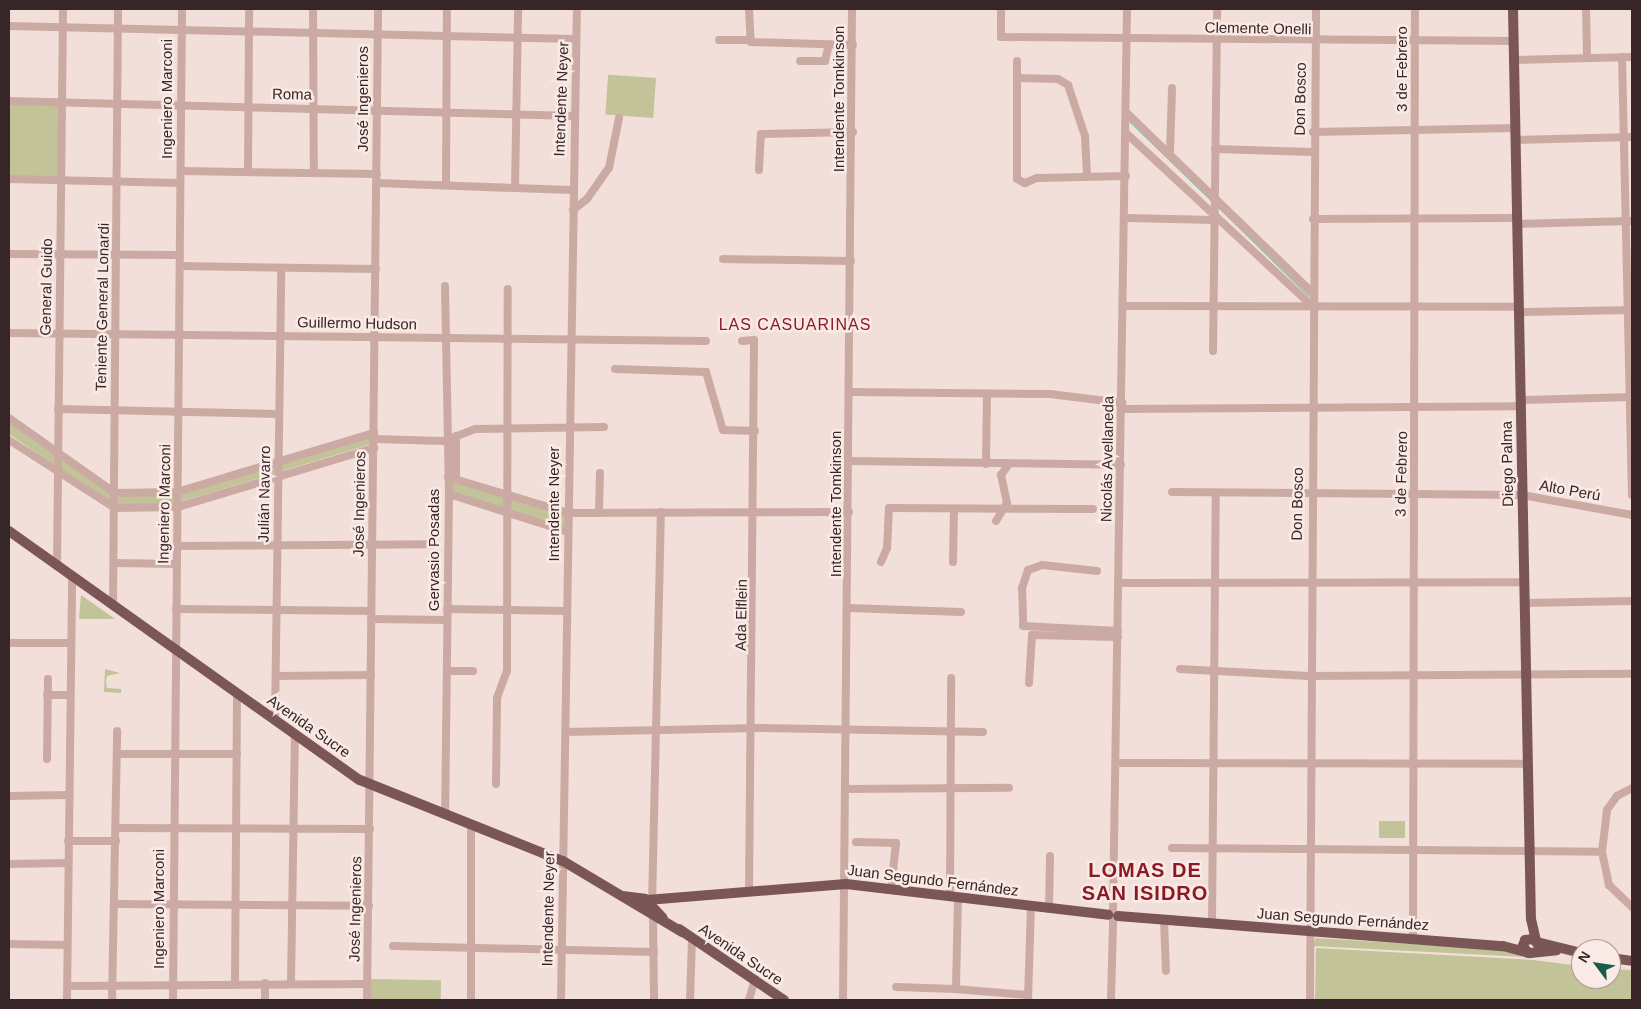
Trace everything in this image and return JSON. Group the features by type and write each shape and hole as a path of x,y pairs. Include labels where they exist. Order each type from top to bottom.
{"main road":[{"name":"Diego Palma","path":"1513,9 1522,495 1526,603 1531,941"},
{"name":"Avenida Sucre","path":"9,531 175,651 370,785 562,861 619,896 648,907 692,939 784,1000"},
{"name":"Juan Segundo Fernández","path":"648,907 665,899 846,884 1031,907 1164,920 1309,933 1505,946 1530,953 1557,950"},
{"name":"Avenida Sucre","path":"648,907 665,924 682,932"},
{"name":"Juan Segundo Fernández","path":"1505,946 1531,941 1557,950 1571,952"},
{"path":"1530,953 1531,941"}],"street":[{"name":"General Guido","path":"57,566 62,9"},
{"name":"Teniente General Lonardi","path":"113,605 115,563 114,410 118,9"},
{"name":"Ingeniero Marconi","path":"173,1000 173,828 180,335 182,9"},
{"path":"248,172 249,9"},
{"path":"313,9 314,173"},
{"name":"José Ingenieros","path":"367,1000 378,9"},
{"path":"446,185 447,9"},
{"path":"515,187 518,9"},
{"name":"Intendente Neyer","path":"561,1000 569,427 573,340 571,190 576,116 577,9"},
{"path":"749,9 752,42"},
{"name":"Intendente Tomkinson","path":"844,1000 853,132 852,9"},
{"name":"Clemente Onelli","path":"1001,9 1001,37 1315,42 1514,41"},
{"name":"Nicolás Avellaneda","path":"1111,1000 1117,763 1127,9"},
{"path":"1213,351 1217,9"},
{"name":"Don Bosco","path":"1310,1000 1309,764 1313,410 1313,152 1316,9"},
{"name":"3 de Febrero","path":"1413,939 1416,676 1414,496 1417,407 1415,9"},
{"path":"1586,9 1587,58"},
{"path":"9,26 447,34 576,39"},
{"path":"719,40 853,45"},
{"path":"800,61 825,61 829,44"},
{"path":"1622,57 1629,137 1632,495"},
{"path":"1514,60 1632,57"},
{"path":"1017,61 1017,179 1025,183 1087,176 1126,176"},
{"path":"1018,78 1058,79 1068,86 1085,136 1087,176"},
{"path":"1170,152 1172,88"},
{"name":"Roma","path":"9,101 576,116"},
{"path":"1127,113 1170,152 1215,201 1312,292"},
{"path":"572,210 587,199 610,168 619,118"},
{"path":"1314,132 1516,128"},
{"path":"759,170 761,134 853,132"},
{"path":"1126,133 1299,298 1312,305"},
{"path":"1516,140 1629,137"},
{"path":"1215,149 1313,152"},
{"path":"180,171 377,174"},
{"path":"9,179 180,183"},
{"path":"377,183 571,190"},
{"path":"1125,218 1215,216"},
{"path":"1314,219 1416,217 1518,221 1630,221"},
{"path":"9,254 180,255"},
{"path":"724,259 851,261"},
{"path":"180,266 376,269"},
{"name":"Julián Navarro","path":"275,721 281,268"},
{"name":"Gervasio Posadas","path":"445,286 447,440 452,477"},
{"path":"496,784 497,698 508,671 508,289"},
{"path":"1124,306 1417,304 1520,309 1631,310"},
{"name":"Guillermo Hudson","path":"9,333 706,341"},
{"name":"Ada Elflein","path":"742,340 754,340 756,512 754,730 749,891"},
{"path":"615,368 708,372 723,430 755,430"},
{"path":"850,392 1059,395 1122,406 1313,410 1521,403 1631,397"},
{"path":"986,464 987,394"},
{"path":"58,409 279,414"},
{"path":"9,418 58,455 115,493 178,492 374,436 447,440 476,429 604,427"},
{"name":"Gervasio Posadas","path":"445,814 449,494 456,436"},
{"path":"9,440 57,474 115,508 178,507 374,448"},
{"path":"850,461 1121,465"},
{"path":"996,521 1004,511 1008,498 1001,474 1009,464"},
{"path":"599,513 600,473"},
{"path":"452,477 568,513 849,512"},
{"name":"Alto Perú","path":"1172,492 1216,496 1522,495 1632,515"},
{"path":"449,494 509,515 568,532"},
{"path":"1212,924 1215,850 1216,496"},
{"path":"881,562 887,548 889,508 954,511 1093,509"},
{"path":"953,562 954,511"},
{"path":"654,1000 654,935 648,907 661,512"},
{"path":"177,546 372,546 434,544"},
{"path":"115,563 177,564"},
{"path":"1097,571 1042,566 1028,570 1022,588 1023,626 1118,634"},
{"path":"67,1000 72,577"},
{"path":"1119,583 1525,582"},
{"path":"1526,603 1632,601"},
{"path":"849,608 961,612"},
{"path":"176,609 276,610 447,620"},
{"path":"447,609 567,611"},
{"path":"1029,683 1032,635 1118,634"},
{"path":"9,643 71,643"},
{"path":"1180,669 1310,676 1632,674"},
{"path":"447,671 473,671"},
{"path":"276,676 371,675"},
{"path":"950,678 957,1000"},
{"path":"47,759 48,680"},
{"path":"235,983 237,694"},
{"path":"47,695 70,695"},
{"path":"566,732 848,728 983,732"},
{"path":"112,1000 118,730"},
{"path":"291,983 295,735"},
{"path":"117,754 237,754"},
{"path":"1117,763 1528,764"},
{"path":"847,789 1009,788"},
{"path":"1632,788 1617,796 1608,810 1602,852 1608,885 1632,907"},
{"path":"9,796 68,796"},
{"path":"471,1000 472,825"},
{"path":"116,828 370,829"},
{"path":"68,841 116,841"},
{"path":"856,842 896,842 891,890"},
{"path":"1172,848 1309,852 1415,850 1602,852"},
{"path":"1049,909 1050,856"},
{"path":"9,864 68,863"},
{"path":"114,904 369,906"},
{"path":"896,987 957,989 1028,997 1031,907"},
{"path":"1164,920 1166,971"},
{"path":"654,935 665,924"},
{"path":"690,1000 692,939"},
{"path":"9,944 67,945"},
{"path":"393,946 472,948 561,947 654,952"},
{"path":"749,1000 755,979"},
{"path":"68,986 173,983 367,984"},
{"path":"265,983 265,1000"}],"green space":[{"path":"608,75 656,78 653,118 605,115"},
{"path":"9,101 62,103 59,181 9,179"},
{"path":"9,422 114,496 174,495 371,436 371,444 174,504 112,505 9,434"},
{"path":"456,436 456,478 568,513 568,532 449,494 447,440"},
{"path":"81,595 115,619 79,619"},
{"path":"105,669 120,673 107,676 106,681 107,688 121,689 121,693 104,692"},
{"path":"1379,821 1405,821 1405,838 1379,838"},
{"path":"1316,938 1506,950 1527,957 1312,946"},
{"path":"1316,948 1533,960 1571,965 1571,989 1621,989 1621,969 1632,970 1632,1000 1315,1000"},
{"path":"371,979 441,980 441,1000 371,1000"}],"waterway":[{"path":"1128,120 1212,201"},
{"path":"1218,207 1309,296"}],"district":[{"name":"LAS CASUARINAS","path":"795,325"},
{"name":"LOMAS DE SAN ISIDRO","path":"1145,882"}]}
